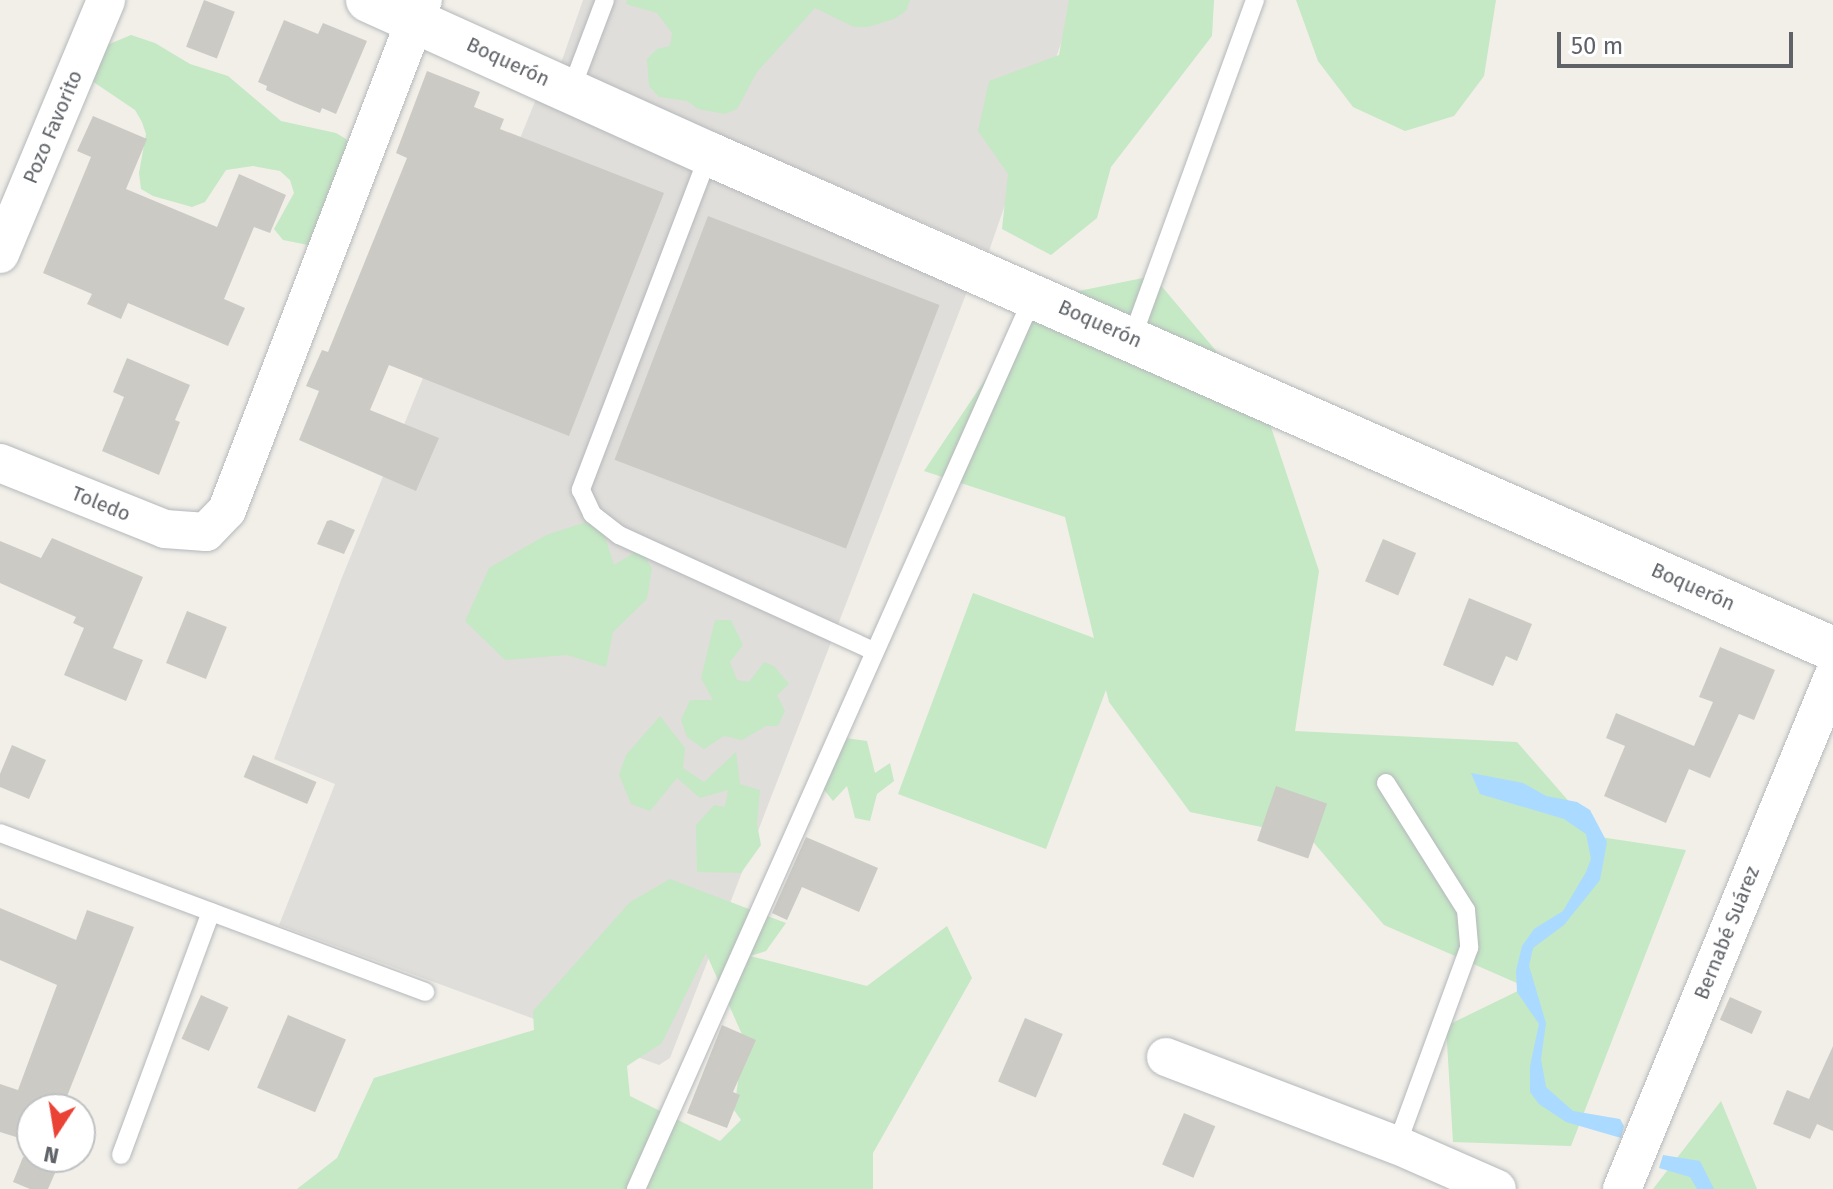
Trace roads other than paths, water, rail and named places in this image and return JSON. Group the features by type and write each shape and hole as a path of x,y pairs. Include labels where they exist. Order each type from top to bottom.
{"street":[{"name":"Pozo Favorito","path":"0,254 106,0"},
{"name":"Boquerón","path":"368,0 420,10 571,90 709,154 1833,649"},
{"name":"Toledo","path":"0,463 165,529 206,532 227,510 420,10"},
{"name":"Bernabé Suárez","path":"1622,1189 1833,677"},
{"path":"1166,1057 1397,1145 1497,1189"}],"lane":[{"path":"571,90 605,0"},
{"path":"1132,338 1255,0"},
{"path":"709,154 581,490 592,514 619,535 874,651"},
{"path":"636,1189 1034,295"},
{"path":"1386,783 1466,910 1469,948 1397,1145"},
{"path":"0,833 425,992"},
{"path":"121,1155 211,912"}],"water":[{"path":"1471,773 1523,783 1546,796 1577,802 1590,810 1607,842 1600,880 1564,925 1533,948 1529,966 1546,1023 1541,1059 1546,1087 1573,1111 1620,1119 1624,1126 1621,1138 1566,1122 1539,1104 1530,1092 1530,1066 1539,1024 1517,992 1516,971 1522,946 1534,929 1563,911 1586,872 1591,859 1586,834 1564,819 1480,794"},
{"path":"1663,1155 1700,1161 1714,1189 1697,1189 1690,1177 1659,1168"}]}
